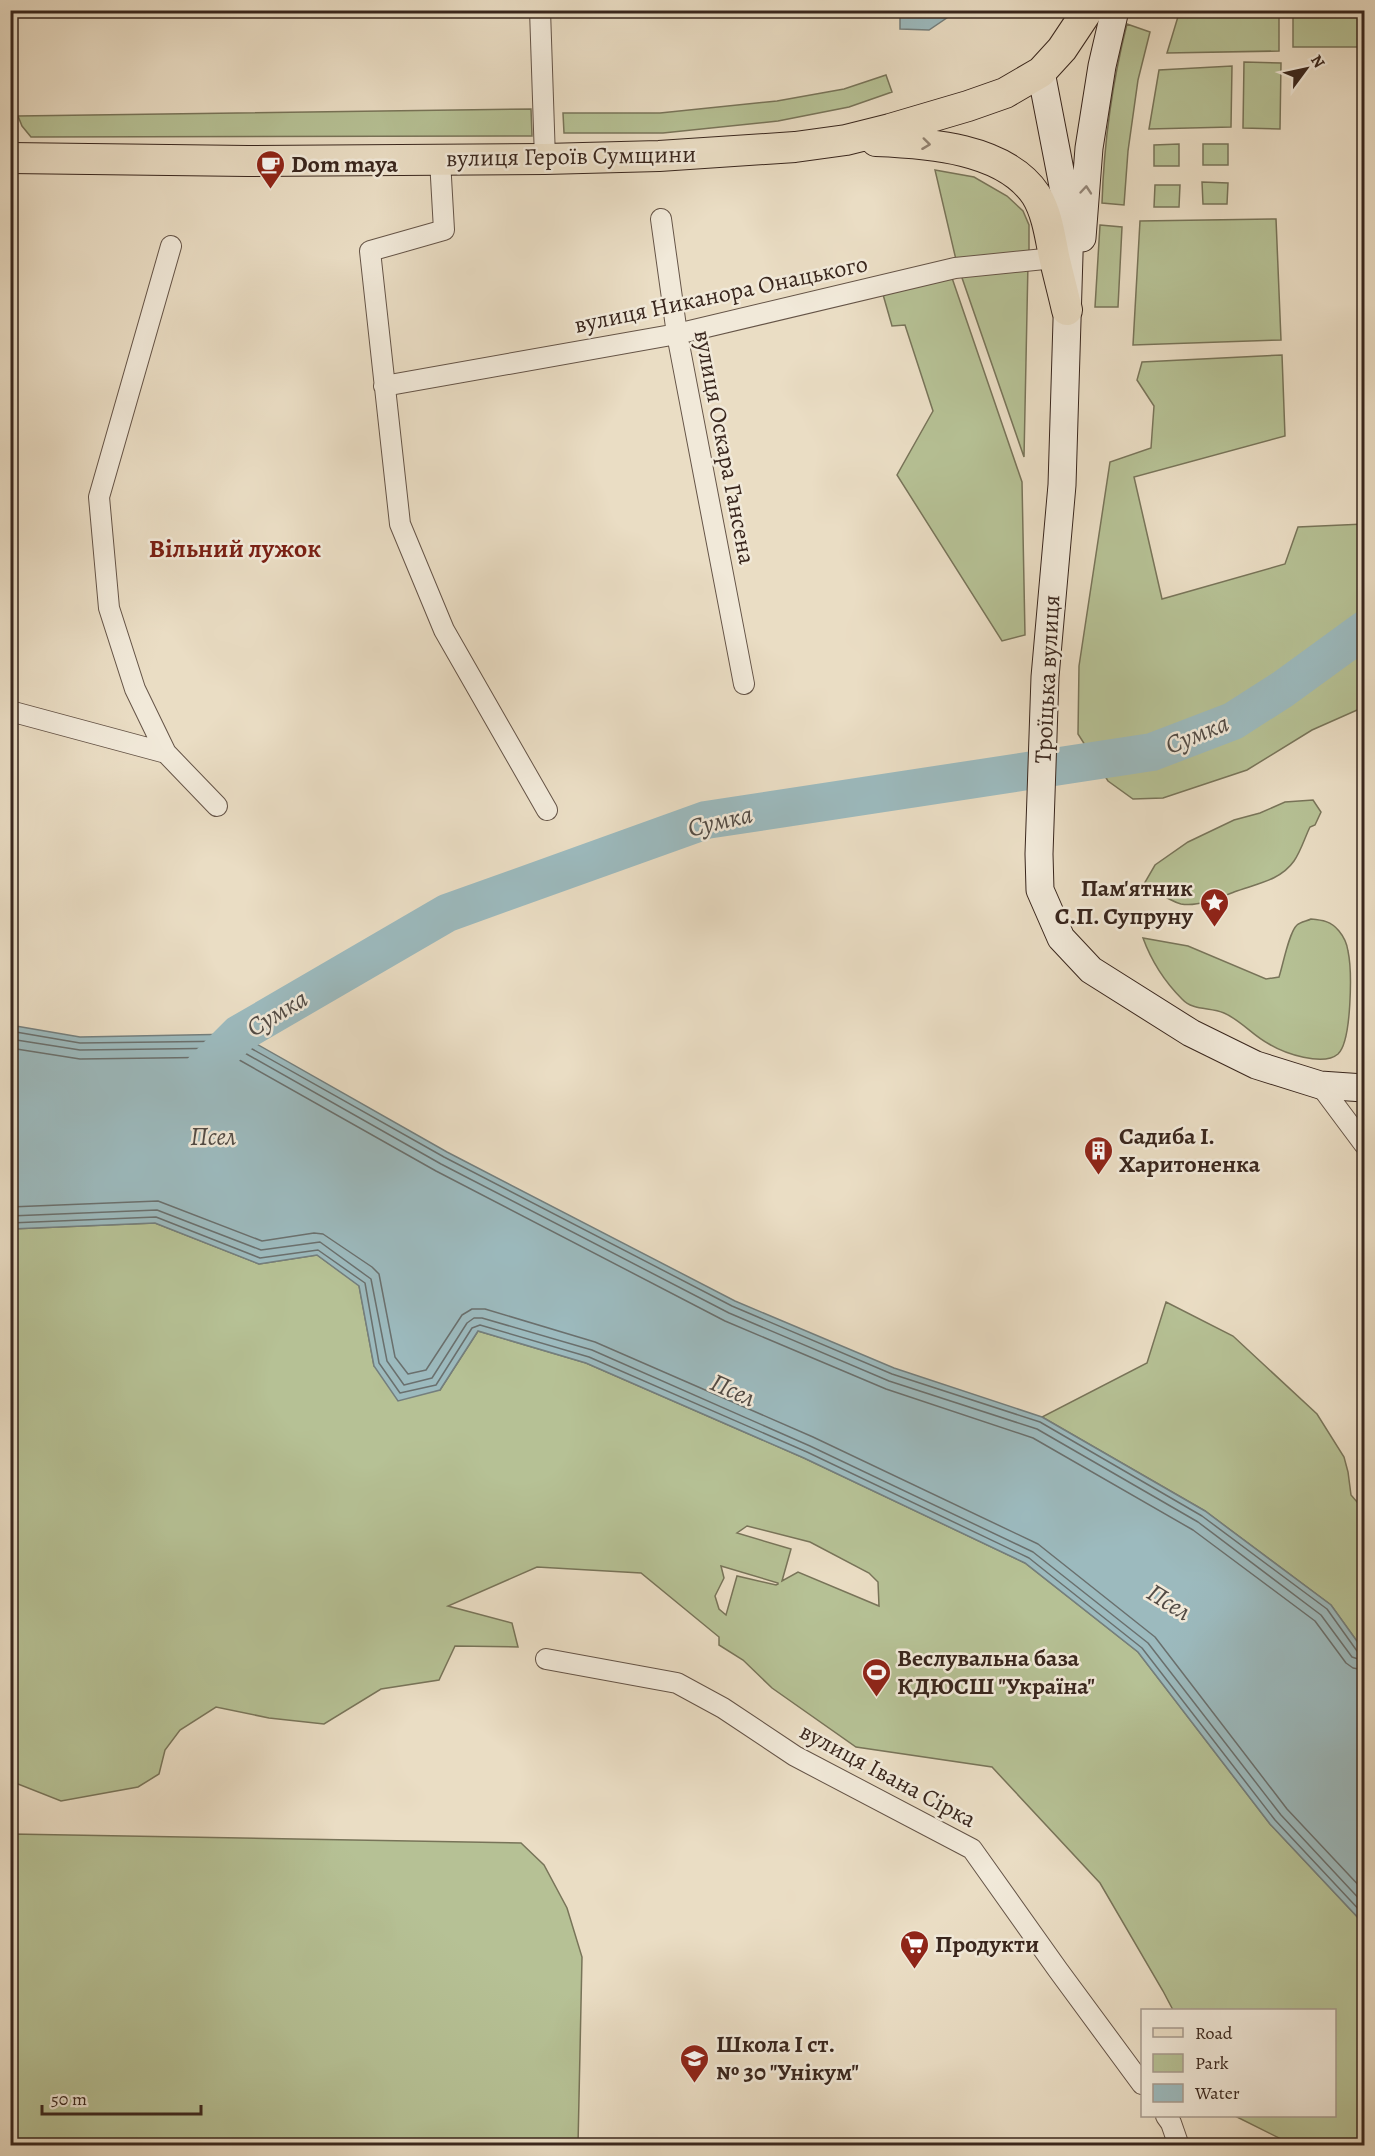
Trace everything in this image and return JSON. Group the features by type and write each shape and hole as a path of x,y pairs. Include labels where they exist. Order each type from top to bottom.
{"main road":[{"name":"вулиця Героїв Сумщини","path":"10,158 248,161 545,159 659,156 795,147 846,140 968,106 1005,93 1041,72 1062,49 1088,10"},
{"name":"Троїцька вулиця","path":"1114,10 1102,66 1089,148 1078,279 1067,310 1062,485 1045,677 1040,890 1061,938 1091,970 1191,1033 1256,1065 1320,1085 1365,1088"},
{"path":"1041,72 1070,222 1061,257"},
{"path":"846,140 908,142 948,147 983,157 1016,174 1036,195 1061,257 1067,310"}],"street":[{"path":"540,10 545,159"},
{"path":"440,160 444,230 370,251 400,524 444,630 547,810"},
{"name":"вулиця Оскара Гансена","path":"661,219 677,334 744,684"},
{"path":"171,246 99,497 109,608 135,689 166,753 217,806"},
{"name":"вулиця Никанора Онацького","path":"384,386 677,334 955,268 1061,257"},
{"path":"10,711 166,753"},
{"path":"1320,1085 1365,1144"},
{"name":"вулиця Івана Сірка","path":"546,1659 677,1683 723,1708 795,1756 972,1849 1141,2081"},
{"path":"1167,2117 1179,2145"}],"green space":[{"path":"1180,10 1279,11 1279,51 1167,53"},
{"path":"1293,11 1364,11 1364,47 1293,47"},
{"path":"1127,24 1150,32 1138,80 1128,151 1124,205 1102,203 1110,113"},
{"path":"1244,62 1281,63 1280,129 1243,128"},
{"path":"1232,66 1231,127 1149,129 1159,70"},
{"path":"886,75 892,92 849,107 778,121 663,133 564,133 563,113 660,113 777,101 844,89"},
{"path":"531,109 532,136 31,137 22,126 18,116"},
{"path":"1179,144 1179,166 1154,166 1154,145"},
{"path":"1203,144 1228,144 1228,165 1203,165"},
{"path":"935,170 974,177 1007,196 1023,211 1029,225 1029,256 957,264"},
{"path":"1202,182 1228,183 1227,204 1203,204"},
{"path":"1155,185 1180,185 1179,207 1154,207"},
{"path":"1276,219 1281,340 1133,345 1140,221"},
{"path":"1100,225 1122,227 1118,307 1095,307"},
{"path":"1028,263 1024,457 960,272"},
{"path":"951,275 1022,482 1025,635 1002,641 897,475 933,411 905,325 892,326 882,291"},
{"path":"1282,355 1285,436 1134,477 1162,599 1285,564 1298,527 1364,524 1364,707 1312,730 1247,770 1163,798 1133,799 1108,781 1078,734 1079,666 1110,462 1151,448 1154,406 1137,380 1142,362"},
{"path":"1313,800 1321,812 1315,825 1310,827 1294,861 1282,873 1274,877 1208,901 1188,905 1172,900 1144,884 1155,865 1188,842 1234,820 1260,813 1285,802"},
{"path":"1311,919 1333,925 1341,933 1348,948 1350,1005 1346,1035 1343,1047 1338,1054 1323,1059 1304,1057 1276,1048 1224,1013 1186,1003 1159,970 1143,938 1188,946 1266,979 1279,977 1294,929 1298,924"},
{"path":"155,1223 259,1264 317,1255 359,1285 374,1366 440,1390 478,1331 586,1363 804,1458 1025,1563 1138,1652 1270,1824 1364,1924 1364,2145 1293,2145 1237,2117 1336,2117 1336,2009 1172,2009 1100,1883 992,1767 856,1747 772,1688 743,1660 719,1645 719,1637 641,1573 537,1567 448,1606 512,1623 518,1647 455,1646 439,1680 381,1689 324,1724 269,1718 216,1707 180,1730 165,1750 159,1774 138,1787 61,1801 13,1782 11,1788 11,1229","holes":["747,1526 810,1542 869,1573 878,1582 879,1606 798,1572 782,1581 791,1549 737,1533","721,1566 778,1583 776,1585 737,1576 726,1615 719,1609 715,1596 724,1578"]},
{"path":"1166,1302 1233,1336 1317,1414 1344,1457 1351,1495 1364,1510 1364,1651 1331,1605 1205,1511 1042,1417 1147,1363"},
{"path":"11,1834 521,1843 544,1865 567,1908 582,1957 578,2145 11,2145"}],"water":[{"path":"900,10 957,11 929,30 900,29"},
{"name":"Псел","path":"10,1025 80,1037 239,1034 447,1152 735,1301 894,1368 1042,1417 1205,1511 1331,1605 1364,1651 1364,1924 1270,1824 1138,1652 1025,1563 804,1458 586,1363 478,1331 440,1390 398,1401 374,1366 359,1286 317,1255 259,1264 155,1223 11,1229"}],"waterway":[{"name":"Сумка","path":"203,1070 239,1034 447,913 706,820 1152,752 1233,721 1283,689 1364,630"}],"place":[{"name":"Dom maya","path":"270,190"},
{"name":"Пам'ятник С.П. Супруну","path":"1214,928"},
{"name":"Садиба І. Харитоненка","path":"1098,1176"},
{"name":"Веслувальна база КДЮСШ \"Україна\"","path":"876,1698"},
{"name":"Продукти","path":"914,1970"},
{"name":"Школа І ст. № 30 \"Унікум\"","path":"695,2084"}],"district":[{"name":"Вільний лужок","path":"235,548"}]}
